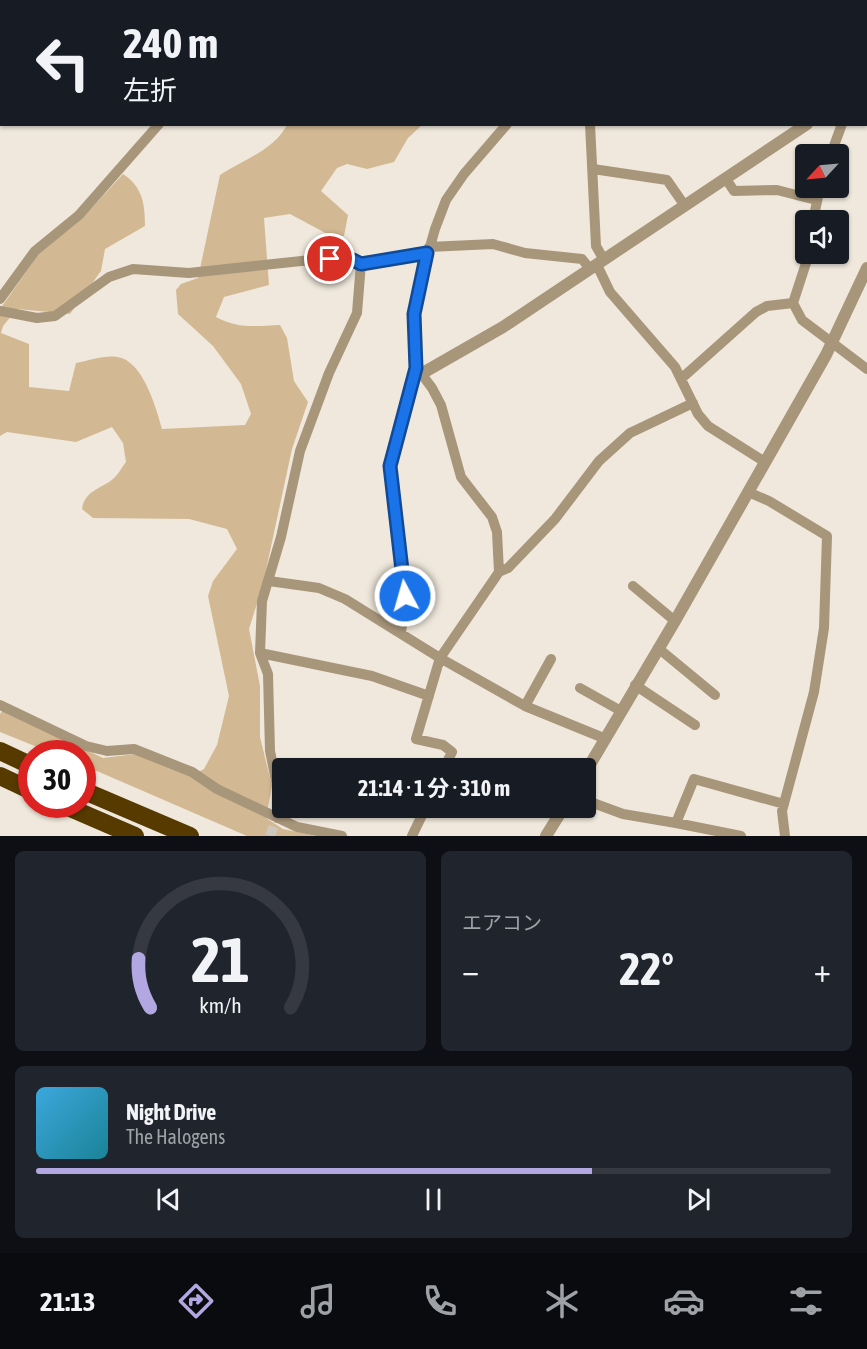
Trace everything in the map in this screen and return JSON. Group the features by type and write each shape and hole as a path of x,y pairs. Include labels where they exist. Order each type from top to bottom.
{"highway":[{"path":"0,751 18,759"},
{"path":"0,776 18,784"},
{"path":"96,796 190,836"},
{"path":"93,818 135,836"}],"street":[{"path":"0,300 35,251 79,215 157,126"},
{"path":"401,633 405,596 390,466 419,371 414,314 428,250 446,200 464,174 505,126"},
{"path":"590,126 597,265 610,292 643,327 682,378 693,403 708,426 765,462"},
{"path":"419,371 484,339 804,126"},
{"path":"835,144 841,126"},
{"path":"593,169 667,180 685,206"},
{"path":"726,179 734,191 777,190 816,200 814,210"},
{"path":"0,311 38,318 55,316 109,277 133,269 189,273 310,260 353,260 361,264 428,250 493,244 525,253 582,259 597,265"},
{"path":"272,761 268,674 260,653 262,601 270,581 300,451 329,373 357,313 361,264"},
{"path":"806,264 793,303 802,320 867,369"},
{"path":"594,758 675,621 832,343 867,268"},
{"path":"682,378 756,312 767,306 793,303"},
{"path":"419,371 441,405 461,477 492,517 497,531 499,572"},
{"path":"449,758 452,752 443,744 416,739 440,658 499,572 508,568 555,519 599,462 630,433 693,403"},
{"path":"748,492 769,501 827,536 824,628 814,692 782,811 785,836"},
{"path":"270,581 319,588 345,599 440,658 525,706 606,739"},
{"path":"633,586 675,621"},
{"path":"658,648 715,695"},
{"path":"260,653 372,676 429,696"},
{"path":"525,706 551,659"},
{"path":"635,686 695,725"},
{"path":"580,688 621,711"},
{"path":"0,705 86,746 107,751 134,749 192,772 217,789 272,816"},
{"path":"676,823 694,779 784,804"},
{"path":"596,804 624,814 741,836"},
{"path":"277,818 297,827 342,836"},
{"path":"412,836 421,818"},
{"path":"546,836 557,818"}],"shaded area":[{"path":"286,126 421,126 408,138 394,162 367,169 347,164 337,168 321,191 348,215 344,236 331,236 290,214 264,218 269,285 224,297 216,317 240,325 280,325 287,338 294,381 308,402 292,449 263,584 249,629 260,686 260,737 272,786 266,818 283,829 316,836 247,836 96,771 96,755 103,758 136,754 191,776 204,769 217,745 229,696 208,596 213,581 237,549 227,529 189,519 93,518 82,509 86,498 113,479 126,462 123,443 112,427 76,442 7,432 0,436 0,309 40,252 87,213 123,174 135,185 142,197 145,226 105,249 101,271 70,314 17,309 3,326 1,333 29,344 29,387 69,391 76,363 102,357 117,357 126,360 141,376 152,398 162,429 245,425 251,414 241,384 213,346 178,314 176,290 181,284 198,278 220,175 274,142"},
{"path":"3,710 66,740 20,740 0,732 0,714"}],"tunnel":[{"path":"270,836 277,818"}],"route":[{"path":"330,259 353,260 361,264 427,253 414,314 416,368 390,466 405,596"}]}
